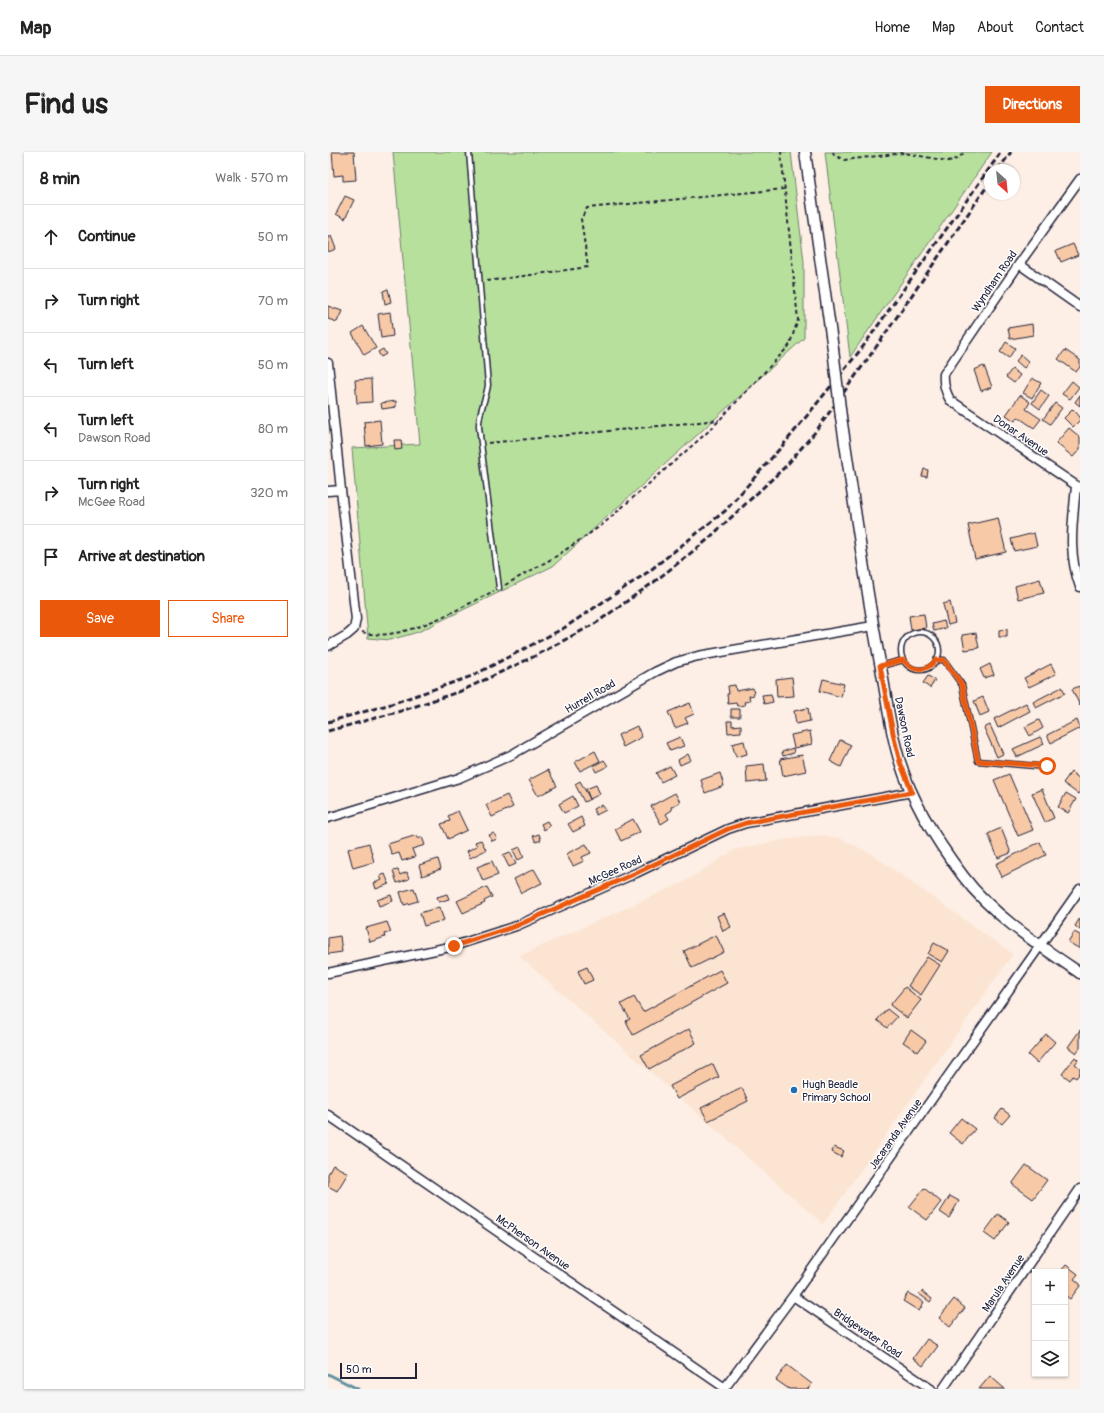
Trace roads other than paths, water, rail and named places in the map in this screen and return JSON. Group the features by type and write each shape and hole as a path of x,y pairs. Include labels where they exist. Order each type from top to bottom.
{"street":[{"name":"Dawson Road","path":"805,152 832,349 873,626 894,738 900,762 912,792 935,835 963,877 995,911 1080,973"},
{"name":"Wyndham Road","path":"950,400 944,387 944,374 1019,264 1080,179"},
{"path":"1019,264 1080,307"},
{"path":"328,363 356,619 354,629 328,646"},
{"name":"Donar Avenue","path":"950,400 1078,487"},
{"path":"1078,487 1071,546 1074,572 1080,587"},
{"path":"328,491 341,490"},
{"name":"Hurrell Road","path":"328,818 459,778 511,755 655,672 676,662 698,656 873,626"},
{"name":"McGee Road","path":"328,973 454,946 516,926 636,873 728,829 746,823 912,792"},
{"name":"Jacaranda Avenue","path":"725,1389 793,1296 1080,889"},
{"name":"McPherson Avenue","path":"328,1115 725,1389"},
{"name":"Marula Avenue","path":"943,1389 1080,1189"},
{"name":"Bridgewater Road","path":"793,1296 931,1389"}],"lane":[{"path":"469,152 488,385 487,396 478,420 499,588"},
{"path":"912,633 928,633 934,638 938,645 936,660 931,666 923,669 916,669 908,666 903,660 901,653 902,645 906,638 912,633"},
{"path":"880,666 903,660"},
{"path":"936,660 944,660 962,685 978,761 1047,766"}],"waterway":[{"path":"328,1374 358,1389"}],"railway":[{"path":"328,722 391,704 472,676 564,628 648,572 725,511 784,444 862,348 1001,152"},
{"path":"1002,164 1011,152"},
{"path":"328,731 401,711 461,691 535,656 596,623 654,582 706,541 786,466 816,431 984,191"}],"place":[{"name":"Hugh Beadle Primary School","path":"794,1090"}]}
